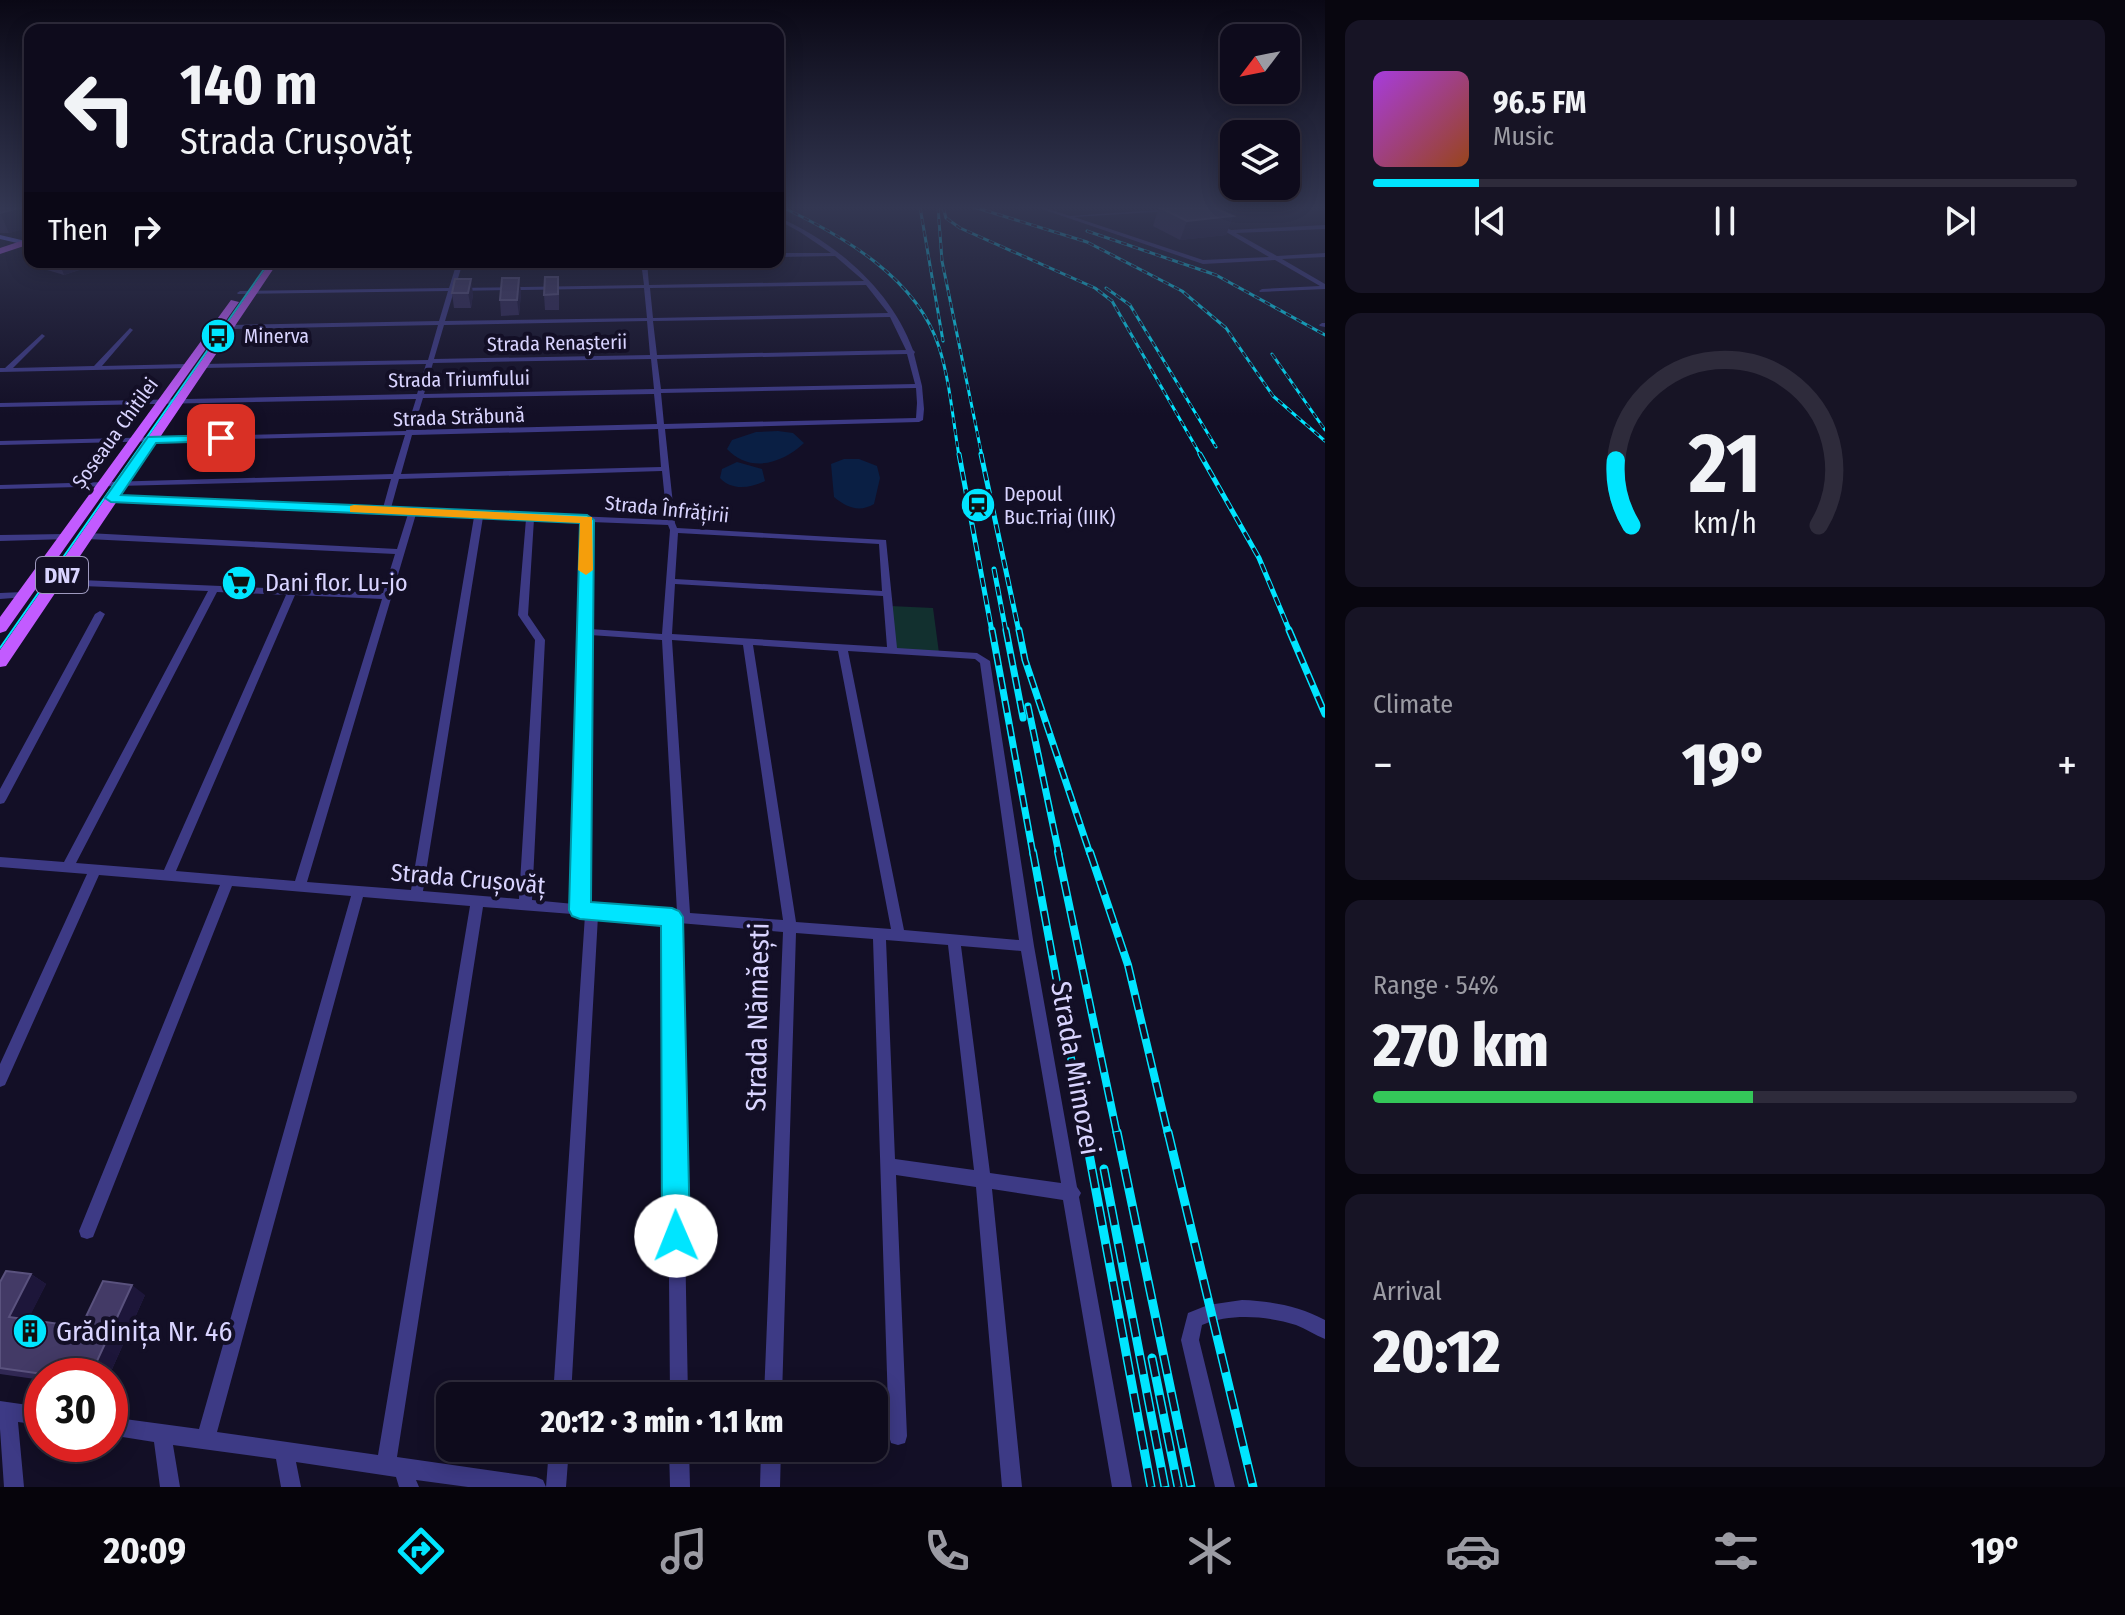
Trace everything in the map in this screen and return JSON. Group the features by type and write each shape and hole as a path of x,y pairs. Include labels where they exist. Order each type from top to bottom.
{"main road":[{"name":"Șoseaua Chitilei","path":"0,662 87,536 111,490 144,440 163,401 252,276"},
{"name":"Șoseaua Chitilei","path":"144,440 179,401 264,276"},
{"name":"Șoseaua Chitilei","path":"0,628 65,537 111,490"}],"street":[{"path":"386,510 455,276"},
{"path":"646,276 672,527 667,637 678,918 679,1382"},
{"path":"860,276 894,315 912,352 919,386"},
{"path":"240,293 867,283"},
{"path":"1262,291 1325,286"},
{"path":"231,327 894,315"},
{"path":"96,368 130,330"},
{"path":"0,377 42,336"},
{"name":"Strada Renașterii","path":"203,366 912,352"},
{"path":"4,370 187,366"},
{"name":"Strada Triumfului","path":"0,405 919,386"},
{"name":"Strada Străbună","path":"0,443 919,420 919,386"},
{"path":"0,487 111,490 397,476 664,469"},
{"name":"Strada Înfrățirii","path":"111,490 883,542 888,594"},
{"path":"299,887 413,511"},
{"path":"416,896 479,514"},
{"path":"525,905 540,640 523,615 530,516"},
{"path":"563,1382 586,910 584,632 587,520"},
{"path":"87,536 400,552"},
{"path":"0,538 65,537"},
{"path":"584,632 892,650 888,594 670,581"},
{"path":"57,582 385,596"},
{"path":"67,868 214,589"},
{"path":"168,876 292,592"},
{"path":"0,596 23,595"},
{"path":"0,800 100,614"},
{"name":"Strada Nămăești","path":"748,642 790,927 774,1382"},
{"path":"842,648 899,936"},
{"name":"Strada Mimozei","path":"892,650 983,658 1027,946 1073,1193 1122,1487"},
{"name":"Strada Crușovăț","path":"0,862 1027,946"},
{"path":"0,1080 95,871"},
{"path":"87,1231 228,881"},
{"path":"206,1439 358,892"},
{"path":"399,1473 477,901"},
{"path":"879,934 898,1436"},
{"path":"954,940 983,1179 1012,1487"},
{"path":"890,1166 1073,1193"},
{"path":"1225,1487 1190,1340 1194,1319 1211,1312 1250,1308 1291,1314 1325,1330"},
{"path":"14,1487 4,1410 24,1413"},
{"path":"128,1428 284,1451 399,1473 536,1487"},
{"path":"162,1433 170,1487"},
{"path":"284,1451 291,1487"},
{"path":"556,1487 558,1462"},
{"path":"679,1462 680,1487"},
{"path":"770,1487 771,1462"}],"green space":[{"path":"890,606 933,608 939,653 892,650"}],"water":[{"path":"756,432 793,433 804,443 786,456 766,463 746,461 727,449 732,440"},
{"path":"844,459 859,459 877,466 880,478 874,504 853,508 834,497 831,464"},
{"path":"737,462 762,469 765,481 741,487 730,485 720,478 722,469"}],"building":[{"path":"545,277 558,277 558,294 544,295"},
{"path":"502,278 519,278 517,300 500,300"},
{"path":"455,279 471,279 468,293 452,293"},
{"path":"6,1271 31,1274 9,1317 81,1327 103,1281 132,1285 98,1358 24,1358 24,1371 0,1368 0,1282"}],"tram line":[{"path":"0,648 259,276"}],"railway":[{"path":"892,276 914,300 939,347 949,387 959,456"},
{"path":"932,276 943,341"},
{"path":"945,276 982,456"},
{"path":"1069,276 1095,288 1112,301 1201,456"},
{"path":"1154,276 1182,291 1226,328 1273,396 1325,441"},
{"path":"1219,276 1325,335"},
{"path":"1106,288 1130,305 1216,447"},
{"path":"1272,354 1325,430"},
{"path":"959,454 992,632"},
{"path":"981,454 1019,632"},
{"path":"1200,454 1259,558 1290,632"},
{"path":"994,569 1006,632"},
{"path":"992,630 1033,854"},
{"path":"1006,630 1023,718"},
{"path":"1019,630 1025,660 1090,854"},
{"path":"1289,630 1325,714"},
{"path":"1028,706 1059,854"},
{"path":"1033,852 1085,1134"},
{"path":"1058,852 1117,1134"},
{"path":"1090,852 1128,965 1168,1134"},
{"path":"1085,1132 1151,1487"},
{"path":"1117,1132 1191,1487"},
{"path":"1168,1132 1253,1487"},
{"path":"1104,1169 1165,1487"},
{"path":"1152,1358 1178,1487"}],"slow traffic":[{"path":"354,509 587,520 586,570"}],"place":[{"name":"Minerva","path":"218,336"},
{"name":"Depoul Buc.Triaj (IIIK)","path":"978,505"},
{"name":"Dani flor. Lu-jo","path":"239,583"},
{"name":"Grădinița Nr. 46","path":"30,1331"}],"route":[{"path":"221,438 152,440 111,498 587,520 580,910 672,917 676,1236"}]}
